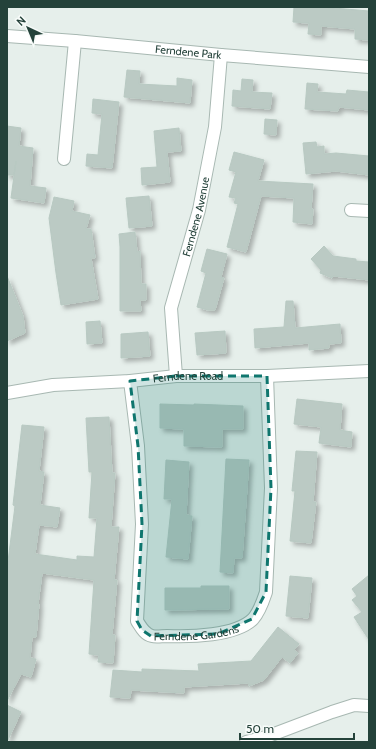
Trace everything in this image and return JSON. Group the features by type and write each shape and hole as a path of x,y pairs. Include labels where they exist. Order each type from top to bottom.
{"street":[{"name":"Ferndene Park","path":"7,36 75,40 221,56 369,67"},
{"path":"64,159 75,40"},
{"name":"Ferndene Avenue","path":"176,376 172,308 200,202 215,127 221,56"},
{"path":"351,210 369,211"},
{"name":"Ferndene Road","path":"7,393 53,385 130,382 176,376 266,376 369,371"},
{"name":"Ferndene Gardens","path":"130,382 138,446 142,524 138,621 142,630 151,636 186,637 218,634 237,628 252,620 262,606 266,592 271,488 266,376"},
{"path":"246,742 266,737 354,705 369,706"}],"highlighted area":[{"path":"176,376 267,376 271,488 266,592 252,619 218,634 151,636 142,630 137,621 142,524 138,446 130,381"}],"building":[{"path":"294,7 322,7 369,11 368,40 355,39 355,29 321,26 321,35 308,34 309,23 293,22"},
{"path":"127,70 140,71 139,84 177,86 177,78 192,80 190,103 124,97"},
{"path":"242,79 253,80 252,92 272,93 270,109 232,106 233,90 241,91"},
{"path":"307,83 318,84 317,92 346,94 347,90 369,92 369,110 339,107 338,111 305,109"},
{"path":"93,99 119,102 112,168 86,166 87,154 98,155 102,114 92,113"},
{"path":"265,119 277,120 276,135 264,134"},
{"path":"7,126 21,128 19,146 33,148 30,186 46,188 44,203 11,198 16,161 14,175 7,175"},
{"path":"179,128 181,151 167,152 170,182 142,185 141,168 157,167 154,131"},
{"path":"316,142 317,147 324,146 324,154 336,153 369,156 369,175 336,171 306,174 303,143"},
{"path":"234,152 264,160 258,181 313,184 311,209 313,209 312,224 293,222 294,198 261,196 246,252 227,247 238,204 234,203 236,198 229,197 236,172 229,170"},
{"path":"149,196 152,226 129,228 126,198"},
{"path":"54,197 74,201 72,211 90,215 86,229 91,229 95,258 91,258 98,299 61,305 49,218"},
{"path":"135,232 137,252 140,251 141,284 146,284 146,300 140,300 141,311 120,311 119,234"},
{"path":"324,246 333,256 369,262 369,280 333,276 332,278 320,273 321,270 311,259"},
{"path":"207,249 227,254 221,277 224,278 215,310 197,307 206,273 201,271"},
{"path":"7,276 23,316 25,333 7,341"},
{"path":"286,301 293,301 295,328 340,324 341,343 329,344 329,348 309,350 309,343 255,348 254,329 284,327"},
{"path":"100,321 102,343 87,344 86,322"},
{"path":"225,331 226,353 197,355 195,333"},
{"path":"148,332 150,356 121,358 121,334"},
{"path":"297,399 342,404 340,430 352,432 351,447 319,443 321,427 294,424"},
{"path":"160,404 243,406 243,429 222,429 222,447 184,446 184,429 160,428"},
{"path":"109,417 112,473 115,473 111,527 119,527 114,580 117,580 112,635 115,635 113,663 98,662 99,655 89,654 94,580 42,573 36,637 32,637 30,658 36,659 31,677 21,674 7,701 7,569 15,506 13,505 22,425 44,427 39,471 44,472 40,505 60,508 57,527 39,525 35,554 77,560 77,556 94,557 97,518 89,518 92,472 89,472 86,418"},
{"path":"296,451 317,452 313,502 316,502 311,543 290,541 295,491 292,491"},
{"path":"226,459 249,460 242,558 234,558 233,573 220,572"},
{"path":"166,460 189,462 186,515 192,516 188,559 166,557 172,499 164,499"},
{"path":"369,575 369,640 354,617 362,612 352,600 357,596 352,589"},
{"path":"290,576 312,578 308,618 286,616"},
{"path":"201,586 229,586 229,609 165,610 165,588 201,588"},
{"path":"278,627 299,644 294,650 298,653 290,663 282,657 264,680 249,686 248,683 184,687 184,693 131,690 130,698 110,697 113,670 142,672 142,669 199,671 198,664 251,661"},
{"path":"7,705 21,712 7,742"}]}
